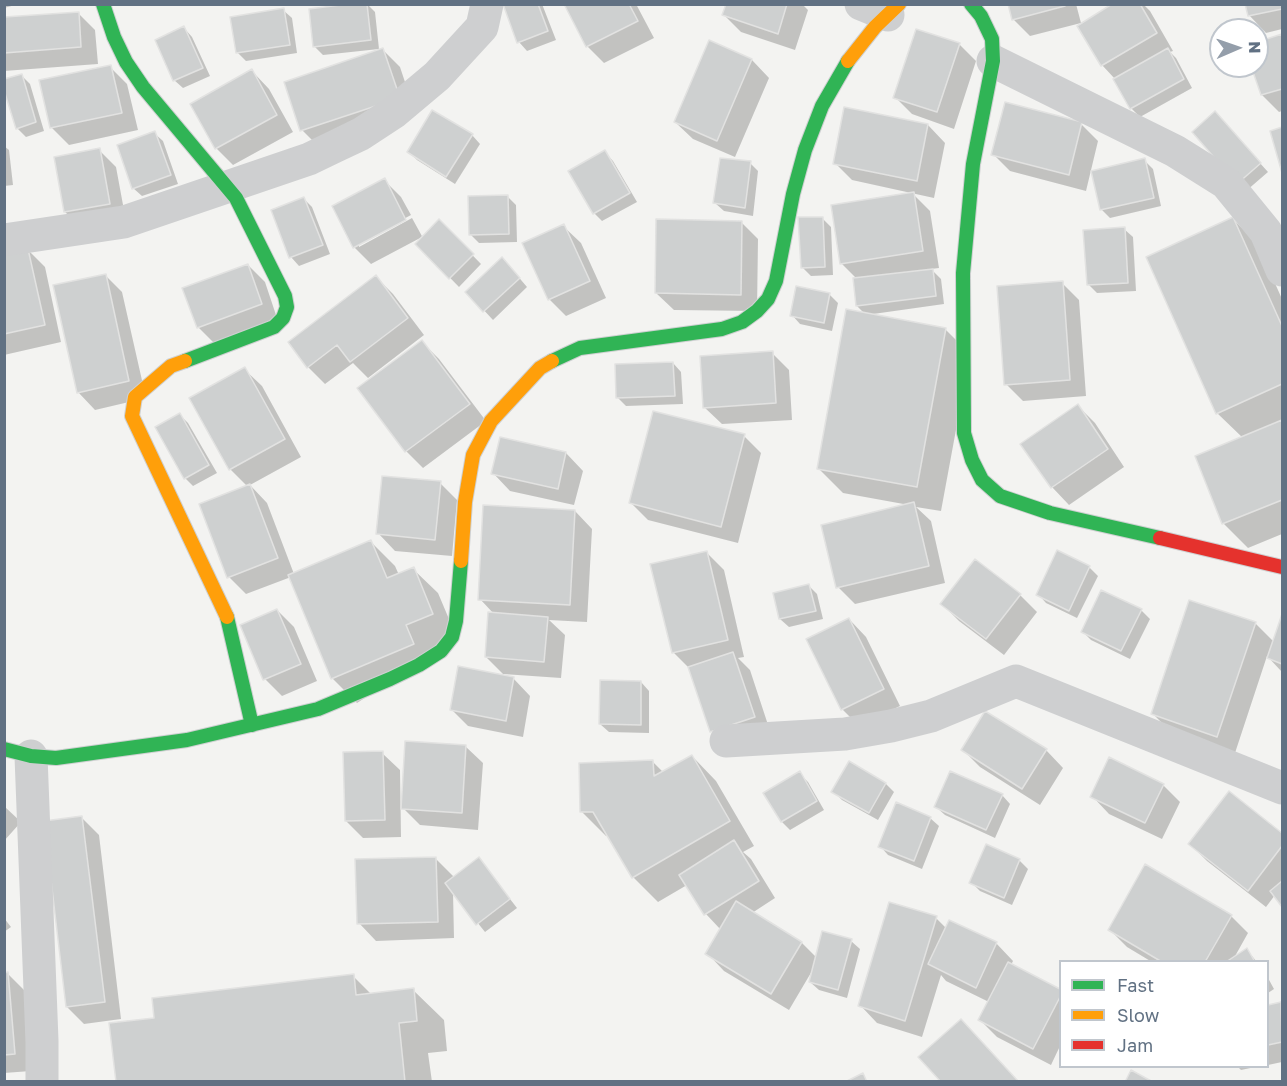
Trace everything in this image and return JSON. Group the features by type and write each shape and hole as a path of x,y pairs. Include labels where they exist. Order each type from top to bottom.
{"street":[{"path":"103,4 114,37 132,70 143,87 228,188 246,216 285,296 286,307 283,318 274,327 171,366 135,397 132,416 227,617 252,725"},
{"path":"4,240 124,222 309,159 361,134 393,113 437,76 482,27 487,4"},
{"path":"971,4 981,16 992,39 993,61 973,164 963,273 964,432 972,460 982,480 1000,496 1042,511 1282,567"},
{"path":"42,1082 42,1041 18,752 56,758 187,740 252,725 318,709 390,679 441,651 452,636 456,621 465,502 473,455 491,421 514,393 540,368 580,348 722,329 742,322 757,311 768,299 776,281 793,194 805,150 822,106 846,64 876,27 883,8"},
{"path":"993,61 1174,151 1226,183 1266,232 1282,270"},
{"path":"726,741 845,734 891,726 931,716 1016,681 1282,788"}],"building":[{"path":"367,4 371,40 313,47 309,9"},
{"path":"503,4 538,4 548,31 517,43"},
{"path":"564,4 629,4 638,21 586,47"},
{"path":"726,4 787,4 778,34 722,15"},
{"path":"1008,4 1064,4 1065,6 1012,20"},
{"path":"1112,4 1140,4 1157,33 1101,66 1077,26"},
{"path":"1245,4 1282,4 1282,9 1248,16"},
{"path":"284,8 290,45 236,53 230,17"},
{"path":"79,12 81,47 4,53 4,17"},
{"path":"184,26 203,68 173,81 155,40"},
{"path":"916,29 960,43 937,112 893,98"},
{"path":"1282,34 1282,89 1261,95 1255,78 1269,78 1269,38"},
{"path":"709,40 752,59 717,141 674,122"},
{"path":"383,48 400,98 300,131 284,82"},
{"path":"1168,48 1184,79 1130,109 1113,79"},
{"path":"111,65 122,113 50,128 39,80"},
{"path":"252,69 277,115 215,149 190,104"},
{"path":"22,74 36,122 16,129 4,90 4,79"},
{"path":"1005,102 1082,122 1069,175 991,155"},
{"path":"844,107 928,124 917,181 833,164"},
{"path":"432,110 473,134 446,177 407,152"},
{"path":"1215,111 1261,163 1237,184 1192,132"},
{"path":"1282,127 1282,173 1270,131"},
{"path":"155,131 171,175 132,189 117,145"},
{"path":"100,148 110,204 64,212 54,157"},
{"path":"605,150 630,193 593,214 568,171"},
{"path":"720,158 751,161 745,208 713,203"},
{"path":"1145,158 1154,198 1100,210 1091,171"},
{"path":"385,178 406,220 353,248 332,206"},
{"path":"914,192 923,251 840,264 831,205"},
{"path":"508,195 509,234 469,235 468,196"},
{"path":"304,197 323,245 289,258 271,210"},
{"path":"798,217 823,217 825,267 801,268"},
{"path":"1233,217 1282,326 1282,384 1216,414 1146,257"},
{"path":"439,219 474,254 449,279 415,244"},
{"path":"656,219 742,221 741,295 655,293"},
{"path":"564,224 590,281 548,300 522,243"},
{"path":"1125,227 1128,283 1087,285 1083,230"},
{"path":"28,249 45,325 4,334 4,254"},
{"path":"502,257 520,278 483,312 465,292"},
{"path":"248,264 262,304 197,328 182,288"},
{"path":"933,269 936,296 856,306 853,278"},
{"path":"106,274 129,381 77,393 53,285"},
{"path":"376,275 408,318 350,362 337,345 307,368 288,342"},
{"path":"1063,281 1070,380 1004,385 997,286"},
{"path":"796,286 830,293 824,323 790,316"},
{"path":"846,309 946,328 917,487 817,469"},
{"path":"422,340 470,404 405,452 357,388"},
{"path":"773,351 776,403 703,408 700,356"},
{"path":"673,362 675,396 616,398 615,364"},
{"path":"245,367 285,439 229,470 189,398"},
{"path":"1078,404 1108,449 1051,488 1020,444"},
{"path":"653,411 745,434 721,527 629,503"},
{"path":"180,413 209,465 184,479 155,427"},
{"path":"1282,420 1282,500 1222,524 1195,456"},
{"path":"500,437 566,452 558,489 491,474"},
{"path":"382,476 441,481 435,540 376,534"},
{"path":"250,484 278,558 227,578 199,504"},
{"path":"914,502 929,566 836,588 821,525"},
{"path":"483,505 575,510 570,605 478,600"},
{"path":"371,540 387,578 414,567 433,614 406,625 414,644 331,679 288,575"},
{"path":"1057,550 1090,566 1069,611 1036,595"},
{"path":"707,551 728,640 672,653 650,564"},
{"path":"975,559 1021,594 986,639 940,604"},
{"path":"809,584 816,611 779,619 773,593"},
{"path":"1101,590 1142,609 1121,651 1081,632"},
{"path":"1189,600 1256,622 1217,737 1151,714"},
{"path":"277,609 301,664 263,680 240,625"},
{"path":"488,612 548,617 544,662 485,657"},
{"path":"1282,614 1282,664 1267,658"},
{"path":"849,618 884,689 841,710 806,639"},
{"path":"733,652 755,717 710,732 688,667"},
{"path":"458,666 514,677 506,721 450,710"},
{"path":"600,680 641,681 641,725 599,724"},
{"path":"985,711 1047,749 1022,789 961,750"},
{"path":"405,741 466,745 462,813 401,809"},
{"path":"383,751 385,820 345,821 343,752"},
{"path":"692,755 730,821 632,878 593,812 580,812 579,763 653,760 654,776"},
{"path":"1109,757 1164,784 1145,823 1090,797"},
{"path":"849,761 886,783 869,813 831,792"},
{"path":"800,771 817,801 781,822 763,793"},
{"path":"950,771 1003,794 986,830 934,807"},
{"path":"1229,791 1282,833 1282,846 1248,891 1188,844"},
{"path":"896,802 931,817 914,861 878,847"},
{"path":"82,816 105,1002 66,1007 44,821"},
{"path":"734,840 759,881 704,915 679,875"},
{"path":"986,844 1020,859 1004,898 969,883"},
{"path":"436,857 438,922 357,924 355,859"},
{"path":"479,857 510,899 476,925 445,883"},
{"path":"1145,864 1232,915 1206,960 1159,960 1108,930"},
{"path":"1282,881 1282,907 1270,891"},
{"path":"736,901 802,942 771,994 705,954"},
{"path":"889,902 937,916 905,1021 858,1006"},
{"path":"949,920 997,942 976,988 928,964"},
{"path":"822,931 852,939 838,990 809,982"},
{"path":"1247,948 1254,960 1229,960"},
{"path":"1008,962 1059,988 1059,999 1033,1049 978,1020"},
{"path":"8,972 15,1054 4,1055 4,973"},
{"path":"354,974 356,995 414,988 417,1021 399,1023 405,1082 116,1082 109,1023 154,1018 152,998"},
{"path":"1281,1002 1282,1042 1269,1045 1269,1005"},
{"path":"961,1019 1018,1081 941,1082 918,1057"},
{"path":"1131,1070 1153,1082 1125,1082"},
{"path":"863,1073 867,1082 845,1082"}],"traffic: fast":[{"path":"103,4 114,37 126,62 143,87 236,198 285,296 287,307 283,318 274,327 185,361"},
{"path":"971,4 981,16 992,39 993,61 973,164 963,273 964,433 972,460 982,480 1000,496 1050,513 1160,538"},
{"path":"552,361 580,348 722,329 742,322 757,311 768,299 776,281 793,194 805,150 822,106 848,61"},
{"path":"4,749 31,756 56,758 187,740 318,709 390,679 441,651 452,637 456,621 461,561"},
{"path":"227,617 252,725"}],"traffic: slow":[{"path":"848,61 875,27 899,4"},
{"path":"185,361 171,366 135,397 132,416 227,617"},
{"path":"461,561 465,502 473,455 491,421 540,368 552,361"}],"traffic: jam":[{"path":"1160,538 1282,567"}]}
